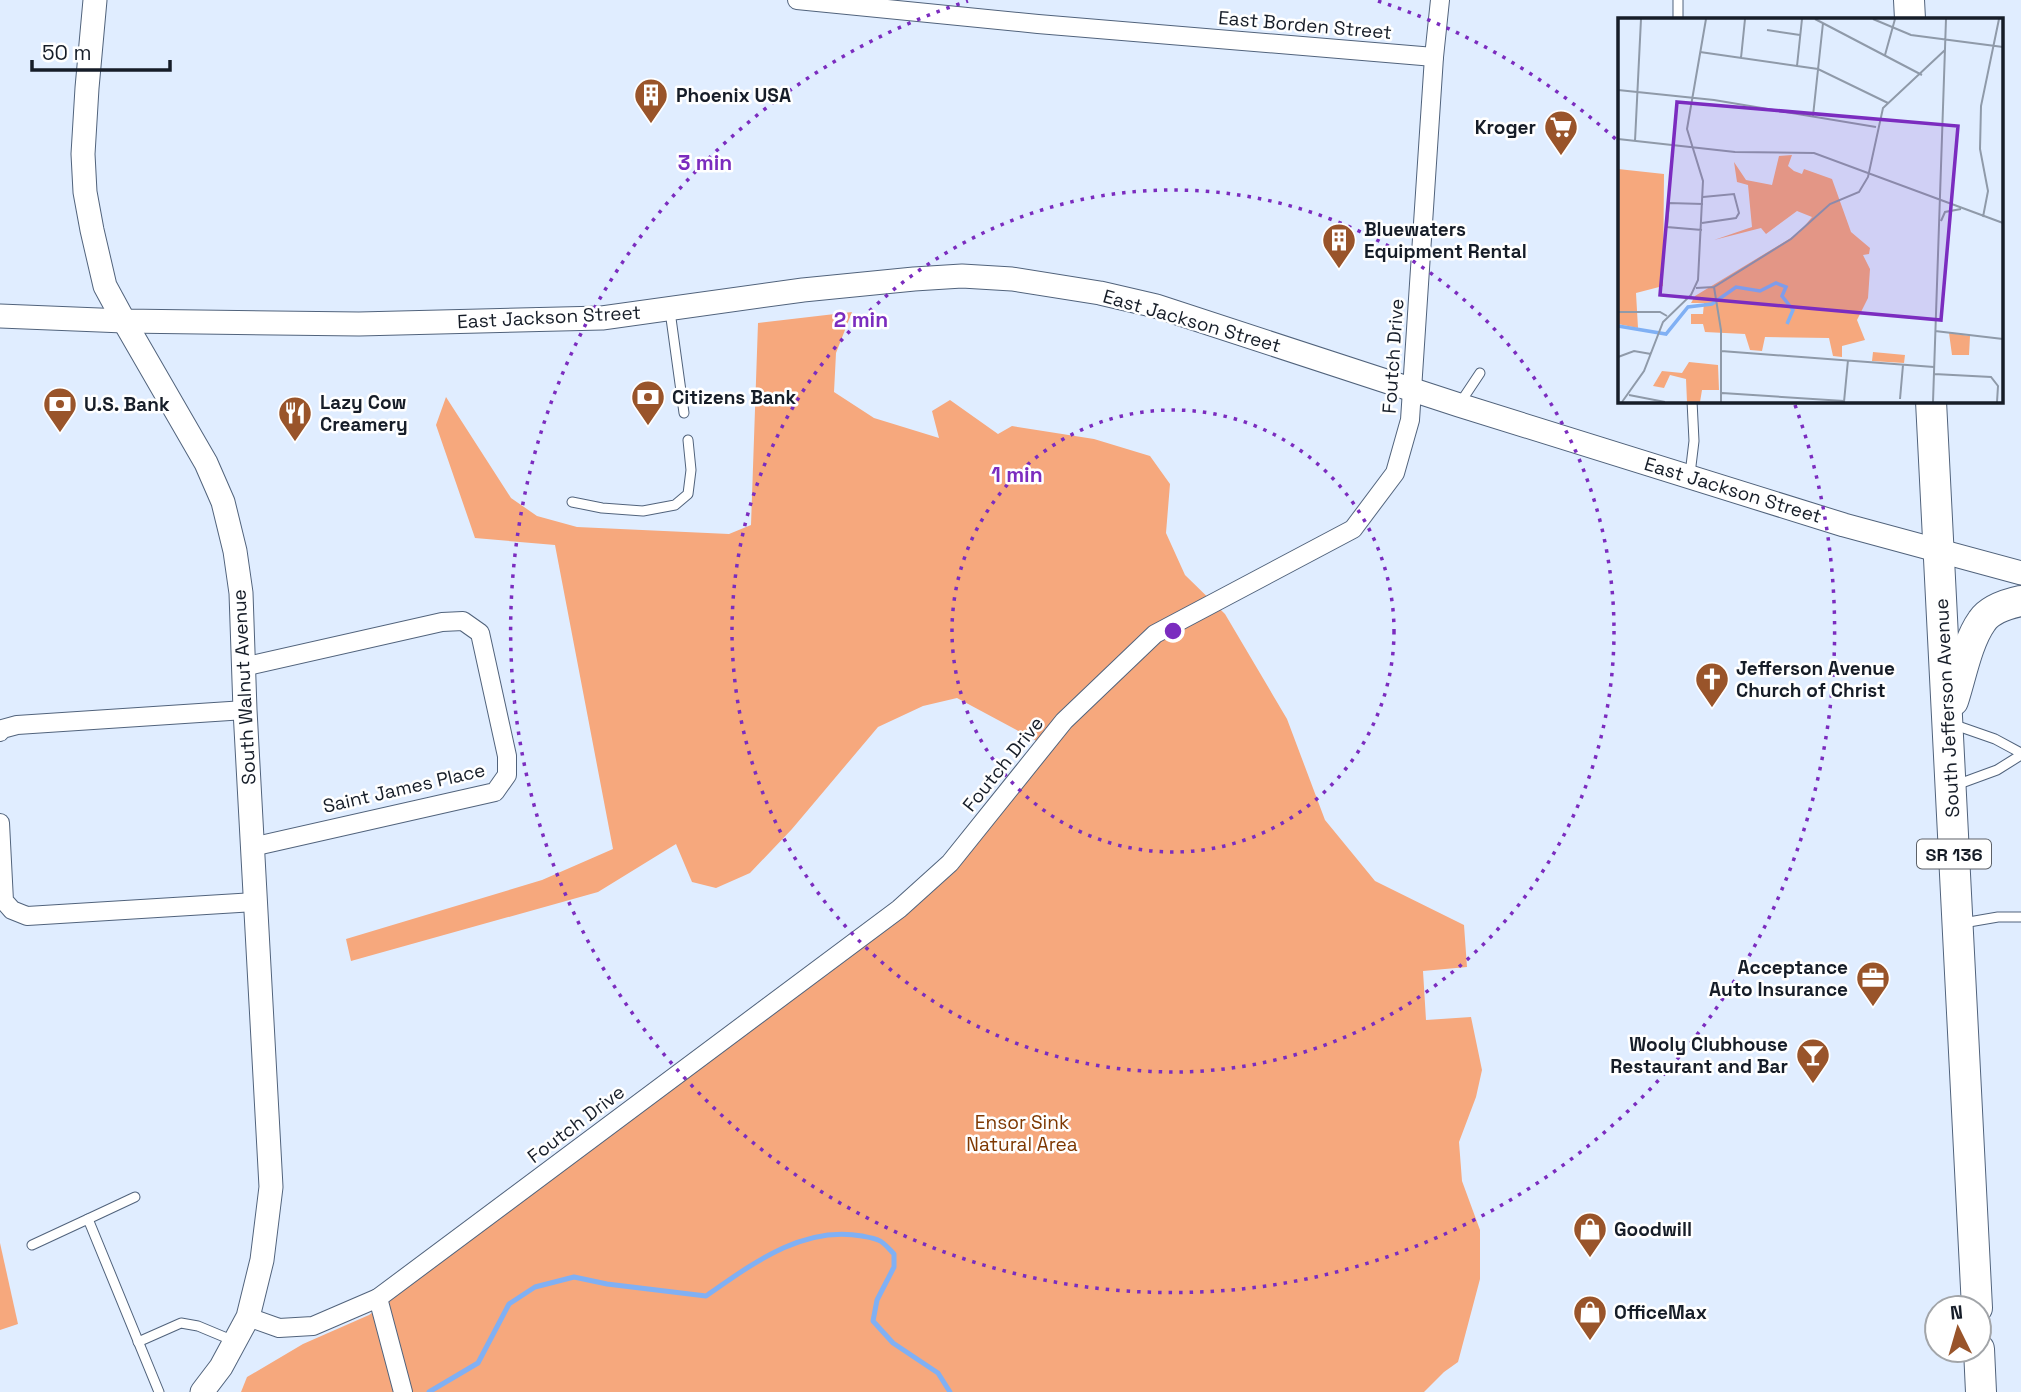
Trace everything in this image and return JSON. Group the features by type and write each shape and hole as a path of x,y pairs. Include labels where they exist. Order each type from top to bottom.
{"main road":[{"path":"1909,0 1910,18"},
{"name":"South Jefferson Avenue","path":"1931,402 1976,1294"},
{"path":"1947,722 1968,654 1983,620 2004,605 2021,601"},
{"path":"1980,1364 1981,1392"}],"street":[{"name":"South Walnut Avenue","path":"95,0 83,154 85,192 92,230 106,286 206,463 223,502 235,551 241,593 271,1187 262,1260 247,1317 221,1367 202,1392"},
{"name":"East Borden Street","path":"797,0 976,8 1038,24 1434,57"},
{"name":"Foutch Drive","path":"247,1317 279,1328 313,1326 378,1298 899,909 950,863 1064,721 1155,634 1353,529 1395,474 1410,420 1440,0"},
{"name":"East Jackson Street","path":"0,316 124,321 442,323 602,318 803,290 914,279 962,276 1012,279 1100,293 1156,306 1459,405 1843,525 2021,573"},
{"name":"Saint James Place","path":"243,667 442,622 463,621 481,633 507,756 507,775 495,792 252,847"},
{"path":"0,732 18,725 245,710"},
{"path":"0,823 4,901 12,910 27,916 255,902"},
{"path":"378,1298 403,1392"}],"lane":[{"path":"1678,0 1678,18"},
{"path":"670,309 684,413"},
{"path":"1459,405 1480,373"},
{"path":"1690,476 1692,402"},
{"path":"572,502 602,508 643,511 674,505 688,494 691,470 688,440"},
{"path":"1947,722 1995,739 2021,754 1997,771 1951,787"},
{"path":"1958,924 2021,917"},
{"path":"32,1245 135,1197"},
{"path":"88,1219 159,1392"},
{"path":"138,1342 181,1323 198,1326 234,1342"}],"green space":[{"name":"Ensor Sink Natural Area","path":"852,312 836,353 834,392 874,418 939,438 932,411 950,400 998,434 1012,426 1094,439 1150,456 1170,484 1166,533 1185,575 1225,614 1287,719 1325,820 1375,881 1464,925 1467,967 1423,971 1426,1020 1471,1017 1482,1070 1476,1097 1459,1142 1462,1181 1480,1230 1480,1279 1458,1362 1424,1392 241,1392 247,1377 303,1344 369,1315 380,1307 950,863 1042,748 1035,740 957,698 923,706 878,727 792,829 750,873 716,888 692,882 676,844 598,892 351,961 346,939 542,880 613,849 555,545 475,538 436,425 446,397 511,498 537,516 577,527 729,534 751,525 758,323"},
{"path":"0,1243 18,1324 0,1330"}],"waterway":[{"path":"429,1392 478,1363 509,1304 535,1287 574,1277 607,1284 706,1296 779,1250 819,1236 840,1234 876,1239 894,1254 894,1267 877,1300 873,1321 893,1343 938,1373 950,1392"}],"place":[{"name":"Phoenix USA","path":"651,125"},
{"name":"Kroger","path":"1561,157"},
{"name":"Bluewaters Equipment Rental","path":"1339,270"},
{"name":"Citizens Bank","path":"648,427"},
{"name":"U.S. Bank","path":"60,434"},
{"name":"Lazy Cow Creamery","path":"295,443"},
{"name":"Jefferson Avenue Church of Christ","path":"1712,709"},
{"name":"Acceptance Auto Insurance","path":"1873,1008"},
{"name":"Wooly Clubhouse Restaurant and Bar","path":"1813,1085"},
{"name":"Goodwill","path":"1590,1259"},
{"name":"OfficeMax","path":"1590,1342"}]}
